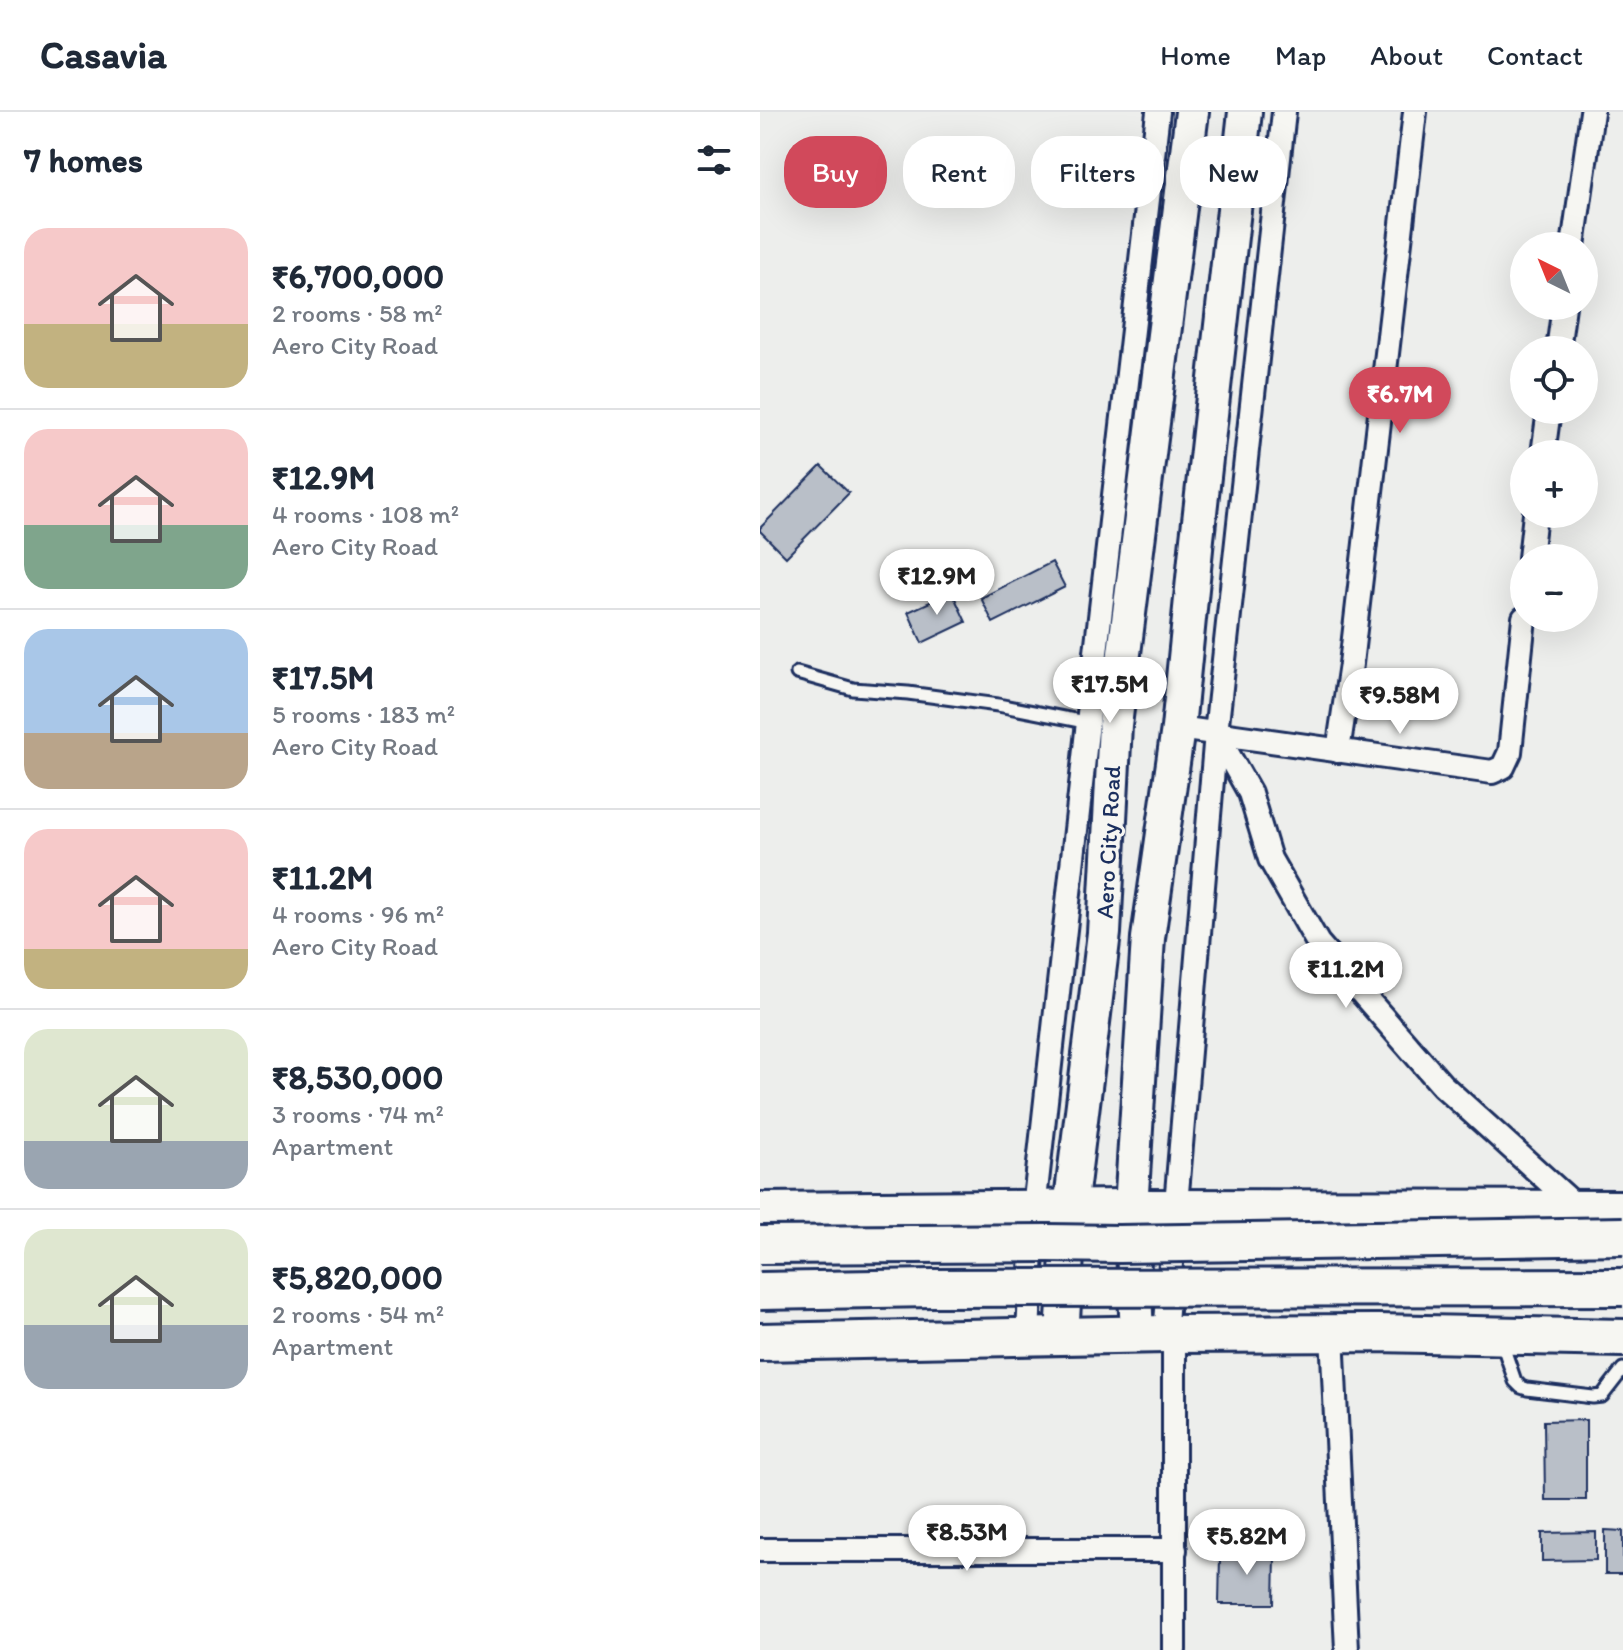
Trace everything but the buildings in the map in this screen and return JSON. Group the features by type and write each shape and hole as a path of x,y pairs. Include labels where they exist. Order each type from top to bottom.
{"main road":[{"path":"760,1211 1623,1209"},
{"path":"760,1245 1119,1244 1623,1236"},
{"path":"760,1291 1623,1287"},
{"path":"760,1342 1045,1335 1332,1333 1623,1338"}],"street":[{"path":"1045,1335 1034,1209 1101,724 1158,112"},
{"name":"Aero City Road","path":"1045,1335 1070,1209 1104,933 1101,724 1192,112"},
{"name":"Aero City Road","path":"1159,1334 1131,1208 1148,938 1178,728 1245,112"},
{"path":"1174,1650 1175,1550 1159,1334 1175,1209 1216,733 1284,112"},
{"path":"1338,751 1351,664 1415,112"},
{"path":"1575,232 1592,112"},
{"path":"1178,728 1492,772 1503,767 1510,752 1523,632"},
{"path":"1216,733 1250,793 1270,859 1318,943 1442,1085 1579,1209"},
{"path":"1332,1333 1347,1650"},
{"path":"760,1550 1175,1550"}],"lane":[{"path":"797,673 853,689 998,705 1101,724"},
{"path":"1500,1336 1515,1381 1527,1389 1602,1396 1623,1369"}]}
